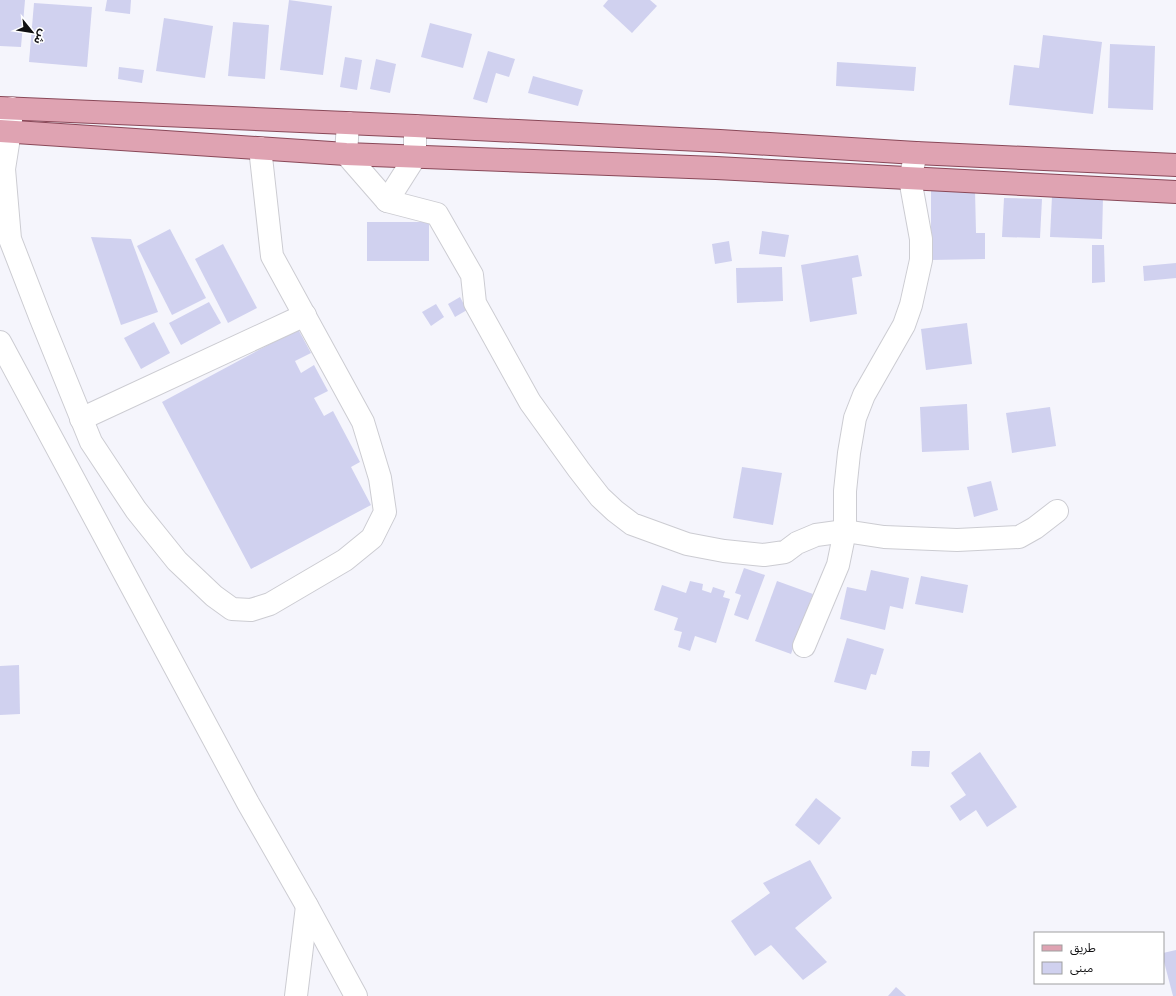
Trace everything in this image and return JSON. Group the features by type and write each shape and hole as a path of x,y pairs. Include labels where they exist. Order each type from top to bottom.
{"main road":[{"path":"6,108 415,126 720,141 916,153 1176,165"},
{"path":"5,131 346,154 716,168 1176,192"},
{"path":"561,162 569,134"},
{"path":"716,168 720,141"},
{"path":"1127,190 1129,162"}],"street":[{"path":"6,108 4,169 10,239 90,442 136,510 177,561 214,596 232,609 251,610 270,604 345,560 372,538 385,512 380,478 362,422 272,256 260,148"},
{"path":"348,123 346,154 387,201 437,214 472,275 474,303 530,402 600,498 632,524 688,544 724,551 764,555 785,552 797,543 816,535 845,531 884,537 957,540 1019,536 1035,528 1057,511"},
{"path":"387,201 415,157 415,126"},
{"path":"804,646 838,565 845,531 845,492 849,453 855,418 864,395 904,325 911,305 921,260 921,239 910,179 916,153"},
{"path":"81,419 304,315"},
{"path":"0,342 244,796 307,906 356,996"},
{"path":"296,996 307,906"}],"building":[{"path":"0,0 25,0 21,47 0,46"},
{"path":"107,0 131,0 130,14 105,11"},
{"path":"289,0 332,6 323,75 280,70"},
{"path":"608,0 650,0 657,6 632,33 603,6"},
{"path":"34,3 92,7 87,67 29,62"},
{"path":"164,18 213,26 205,78 156,71"},
{"path":"233,22 269,25 265,79 228,76"},
{"path":"430,23 472,34 463,68 421,57"},
{"path":"1043,35 1102,42 1093,114 1009,105 1014,65 1039,68"},
{"path":"1110,44 1155,46 1153,110 1108,108"},
{"path":"488,51 515,59 509,77 496,73 487,103 473,99"},
{"path":"345,57 362,60 357,90 340,87"},
{"path":"376,59 396,64 390,93 370,89"},
{"path":"837,62 916,67 914,91 836,86"},
{"path":"119,67 144,70 142,83 118,79"},
{"path":"533,76 583,90 578,106 528,93"},
{"path":"975,190 976,233 985,233 985,259 931,260 931,191"},
{"path":"1052,196 1103,197 1102,239 1050,237"},
{"path":"1004,198 1042,199 1040,238 1002,237"},
{"path":"367,222 429,222 429,261 367,261"},
{"path":"170,229 206,298 172,315 137,246"},
{"path":"762,231 789,235 785,257 759,254"},
{"path":"91,237 131,239 158,312 121,325"},
{"path":"729,241 732,261 715,264 712,244"},
{"path":"223,244 257,308 228,323 195,259"},
{"path":"1092,245 1104,245 1105,282 1092,283"},
{"path":"858,255 862,276 852,278 857,314 810,322 801,265"},
{"path":"1176,263 1176,278 1144,281 1143,266"},
{"path":"782,267 783,301 737,303 736,268"},
{"path":"460,297 467,310 455,317 448,304"},
{"path":"209,302 221,323 181,345 169,323"},
{"path":"436,304 444,317 431,326 422,312"},
{"path":"154,322 170,353 141,369 124,338"},
{"path":"967,323 972,364 926,370 921,329"},
{"path":"298,329 311,353 295,361 301,373 314,365 328,391 314,398 324,416 333,411 360,462 351,467 371,505 251,569 162,402"},
{"path":"967,404 969,450 922,452 920,407"},
{"path":"1050,407 1056,446 1012,453 1006,413"},
{"path":"742,467 782,473 773,525 733,518"},
{"path":"991,481 998,510 974,517 967,487"},
{"path":"744,568 765,575 748,620 734,615 741,595 735,593"},
{"path":"871,570 909,578 903,609 890,606 885,630 840,619 847,587 866,591"},
{"path":"921,576 968,585 963,613 915,604"},
{"path":"690,581 703,584 702,590 711,593 713,587 725,591 723,597 730,599 716,643 695,636 690,651 678,647 682,632 674,630 678,618 654,610 662,585 686,593"},
{"path":"777,581 813,594 791,654 755,641"},
{"path":"847,638 884,649 876,675 871,674 866,690 834,682"},
{"path":"19,665 20,714 0,715 0,666"},
{"path":"912,751 930,751 929,767 911,766"},
{"path":"980,752 1017,807 987,827 976,810 960,821 950,806 966,795 951,773"},
{"path":"816,798 841,818 819,845 795,825"},
{"path":"810,860 832,898 795,928 827,962 803,980 771,945 755,956 731,921 770,893 763,883"},
{"path":"1176,950 1176,996 1173,996 1164,962 1164,953"},
{"path":"896,987 906,996 888,996"}]}
